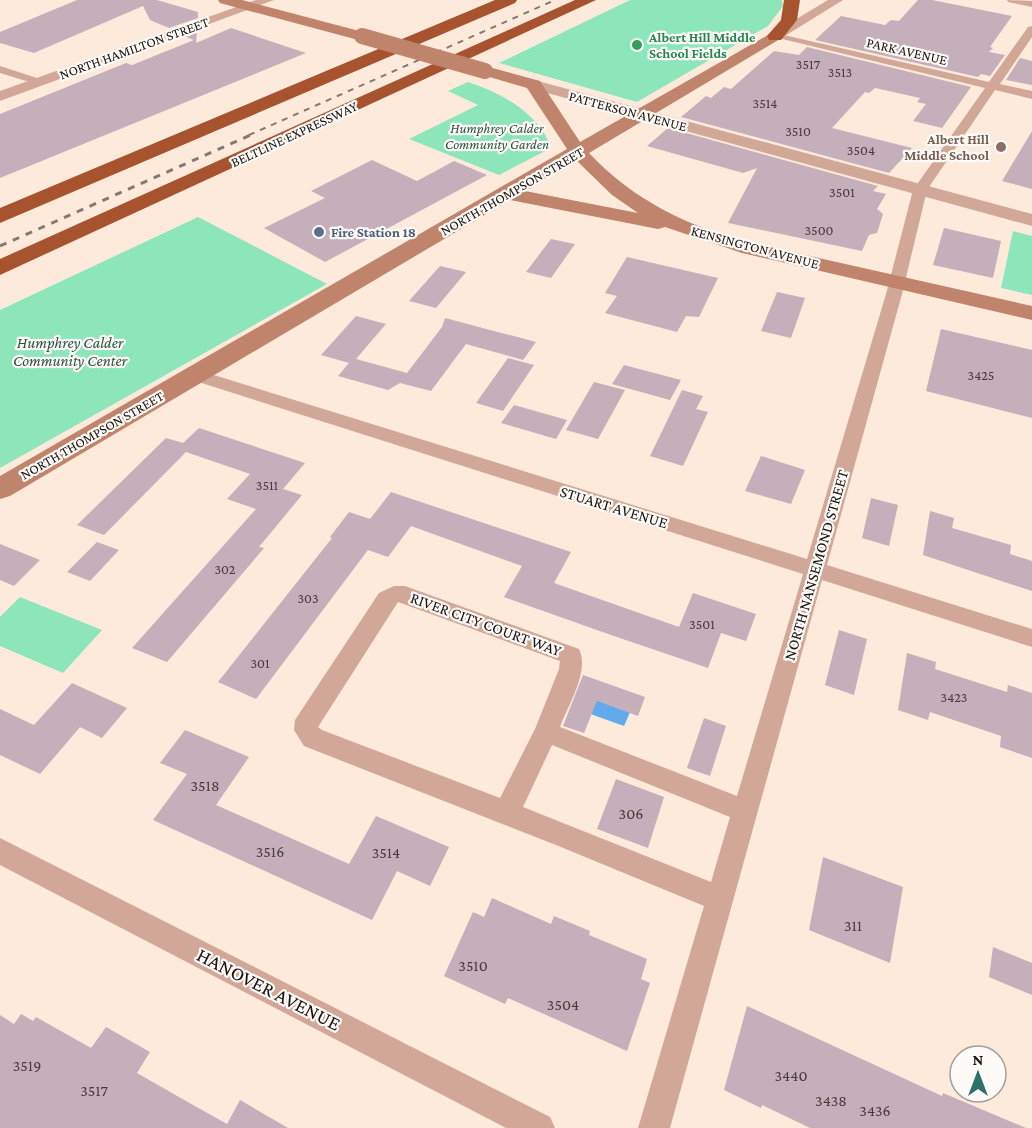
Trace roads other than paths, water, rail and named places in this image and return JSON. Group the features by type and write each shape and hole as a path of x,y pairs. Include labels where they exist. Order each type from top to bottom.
{"highway":[{"path":"0,216 509,0"},
{"name":"BELTLINE EXPRESSWAY","path":"0,268 588,0"},
{"path":"775,36 788,24 794,12 792,0"}],"main road":[{"path":"225,0 339,30 358,40 480,73 547,108"},
{"name":"NORTH THOMPSON STREET","path":"0,489 775,36"},
{"name":"PATTERSON AVENUE","path":"480,73 534,85"},
{"name":"KENSINGTON AVENUE","path":"534,85 547,108 580,152 607,181 634,203 678,226 747,248 1032,313"},
{"path":"507,193 595,212 678,226"}],"street":[{"name":"NORTH HAMILTON STREET","path":"0,96 268,0"},
{"name":"NORTH THOMPSON STREET","path":"775,36 837,0"},
{"path":"1012,0 1032,4"},
{"name":"NORTH NANSEMOND STREET","path":"654,1128 897,282 920,190 1032,29"},
{"name":"PARK AVENUE","path":"775,36 1032,95"},
{"path":"0,69 39,82"},
{"name":"PATTERSON AVENUE","path":"534,85 1032,220"},
{"name":"STUART AVENUE","path":"195,375 1032,638"},
{"name":"RIVER CITY COURT WAY","path":"546,732 571,669 572,656 405,594 394,594 387,599 307,720 306,730 313,738 719,899"},
{"path":"506,814 546,732 745,811"},
{"name":"HANOVER AVENUE","path":"0,851 539,1128"}],"water":[{"path":"592,696 631,710 624,726 585,712"}],"railway":[{"path":"249,135 555,0"},
{"path":"0,246 253,134"}],"place":[{"name":"Albert Hill Middle School Fields","path":"637,45"},
{"name":"Albert Hill Middle School","path":"1001,147"},
{"name":"Fire Station 18","path":"319,232"}],"park label":[{"name":"Humphrey Calder Community Garden","path":"497,136"},
{"name":"Humphrey Calder Community Center","path":"70,351"}]}
